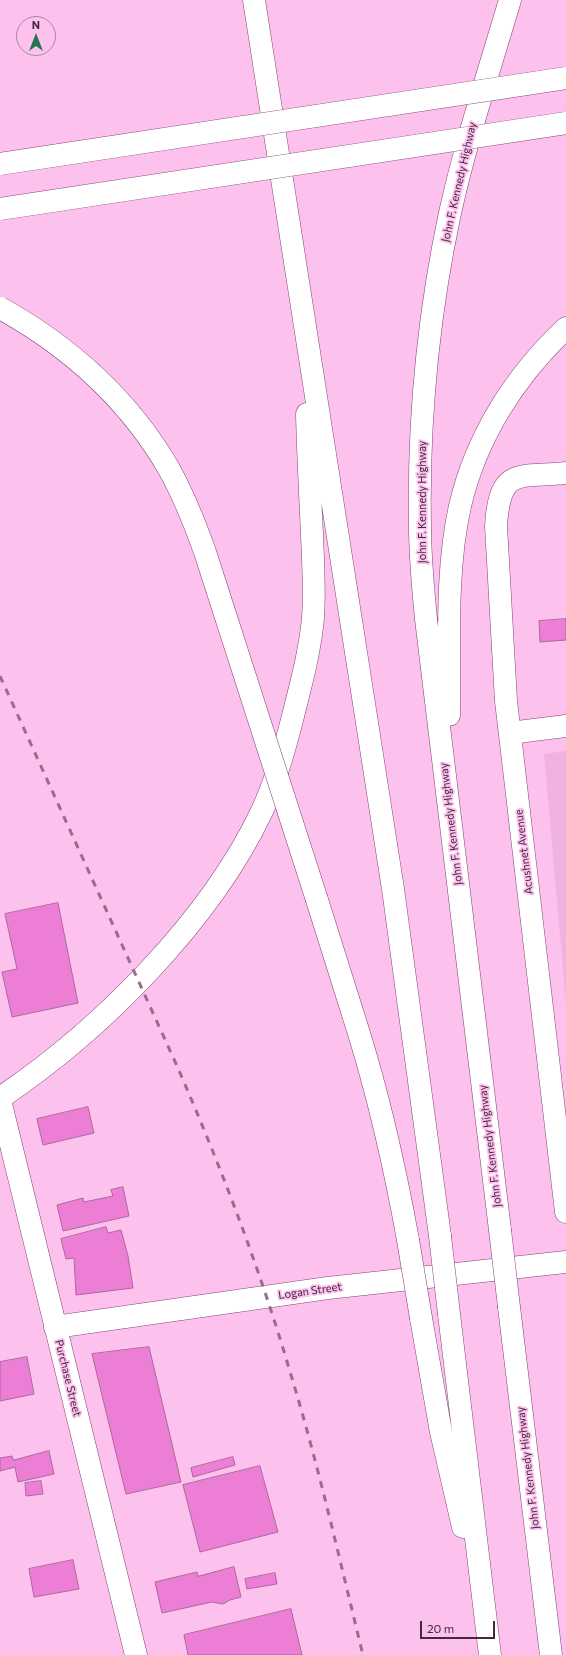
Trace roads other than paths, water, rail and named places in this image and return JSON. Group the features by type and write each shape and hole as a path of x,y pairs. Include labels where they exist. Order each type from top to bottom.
{"main road":[{"path":"254,0 394,897 440,1236 490,1655"},
{"name":"John F. Kennedy Highway","path":"510,0 472,124 450,214 434,303 428,348 422,416 420,483 422,574 551,1655"},
{"path":"0,164 566,78"},
{"path":"0,210 566,123"},
{"path":"0,1099 24,1082 87,1031 129,990 170,946 205,903 233,861 262,810 271,787 286,741 304,670 309,644 314,601 302,305"},
{"path":"0,308 55,342 88,370 134,418 169,469 190,511 205,552 317,900 357,1027 372,1081 408,1240 422,1318 433,1394 451,1480 485,1614"},
{"path":"448,800 451,580 454,542 460,506 475,458 496,415 534,362 566,328"},
{"name":"Acushnet Avenue","path":"566,473 519,477 506,485 502,491 497,511 496,542 504,670 510,733 566,1212"},
{"path":"510,733 566,726"},
{"name":"Purchase Street","path":"0,1099 136,1655"},
{"name":"Logan Street","path":"55,1327 328,1288 566,1262"}],"railway":[{"path":"0,676 177,1066 239,1219 279,1335 311,1444 363,1655"}]}
